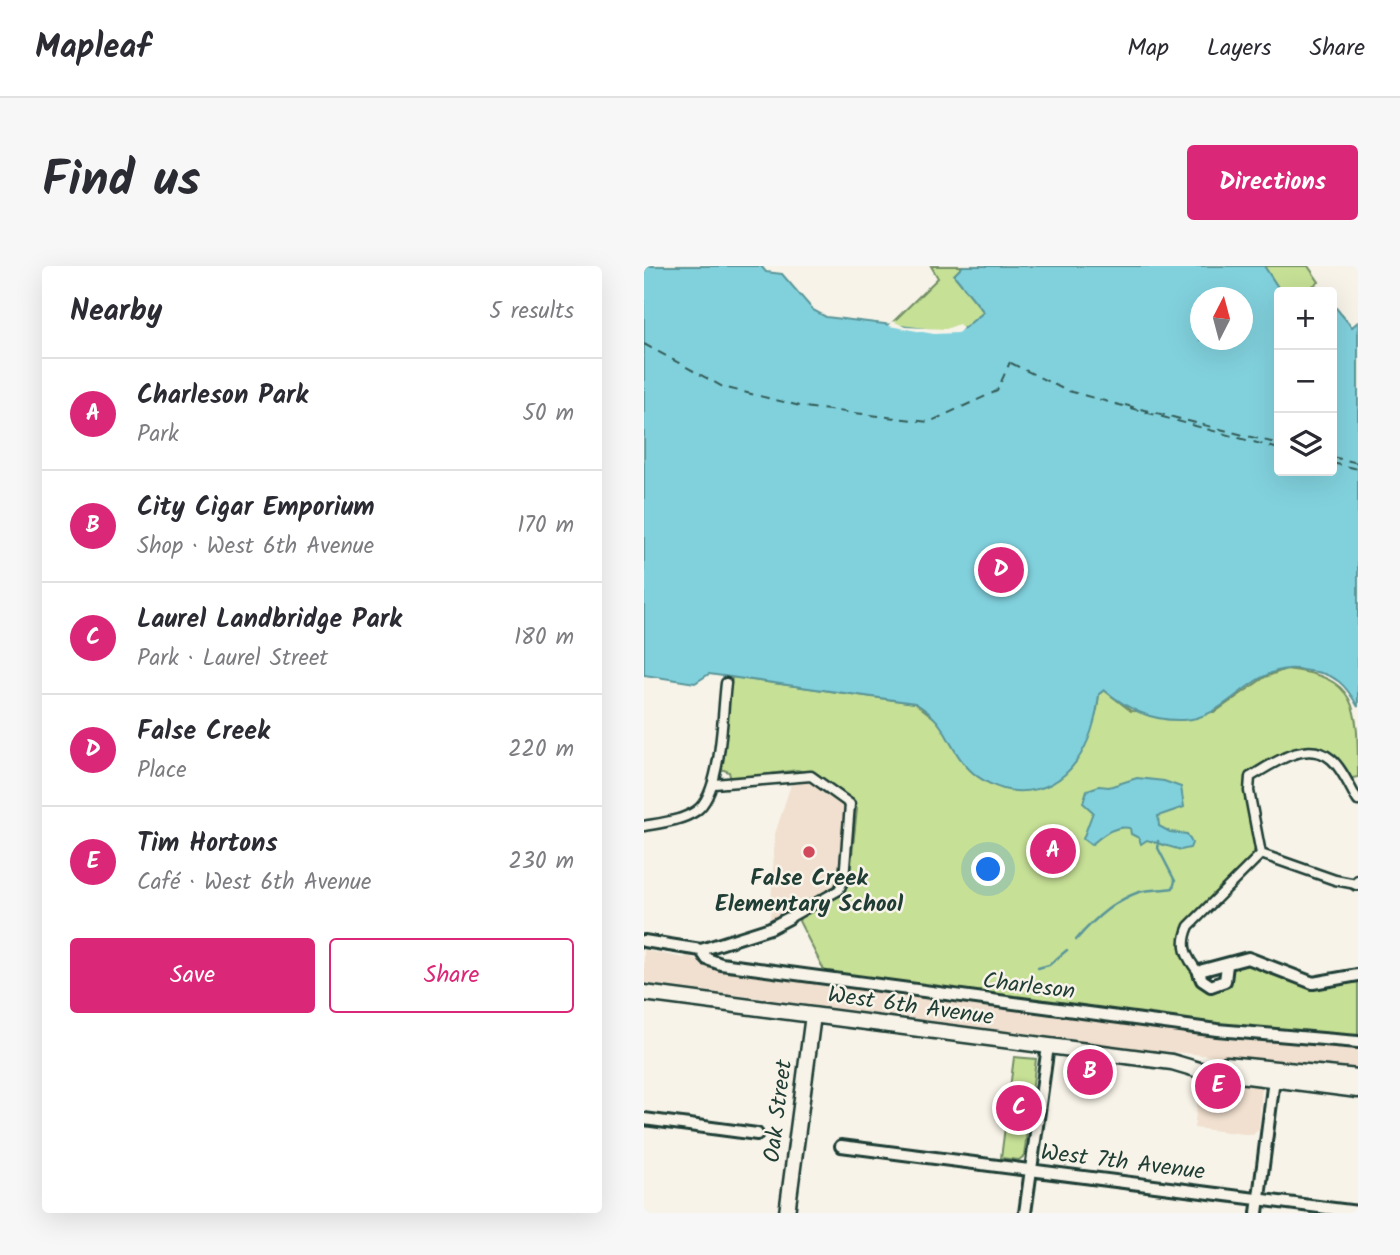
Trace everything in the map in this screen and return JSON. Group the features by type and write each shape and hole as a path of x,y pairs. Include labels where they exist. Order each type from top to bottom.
{"main road":[{"name":"West 6th Avenue","path":"644,993 1172,1062 1199,1069 1358,1090"},
{"name":"Oak Street","path":"787,1213 813,1015"},
{"name":"West 6th Avenue","path":"1172,1062 1200,1062 1358,1077"}],"street":[{"path":"644,827 695,812 707,800 713,784 726,683"},
{"path":"1261,854 1249,791 1250,778 1287,755 1308,753 1331,760 1358,801"},
{"path":"644,942 701,950 770,928 799,909 839,890 844,879 850,804 823,782 801,774 713,784"},
{"path":"1261,854 1335,880 1357,883"},
{"path":"1227,965 1225,981 1219,986 1206,984 1184,945 1189,926 1261,854"},
{"name":"Charleson","path":"701,950 707,959 721,964 883,987 1217,1030 1358,1042"},
{"path":"1199,972 1253,959 1313,983 1358,975"},
{"path":"1026,1213 1048,1046"},
{"path":"1257,1213 1274,1079"},
{"path":"644,1119 757,1134"},
{"name":"West 7th Avenue","path":"841,1146 1358,1212"}],"shaded area":[{"name":"False Creek Elementary School","path":"792,781 808,781 848,808 838,888 770,921 775,834"},
{"path":"644,950 684,958 687,956 729,971 796,981 1204,1034 1358,1047 1358,1071 1145,1049 644,983"},
{"path":"1201,1076 1262,1085 1259,1129 1253,1135 1194,1128"}],"green space":[{"path":"931,266 963,266 954,275 984,312 962,329 945,333 916,331 891,324 938,278"},
{"path":"1264,266 1308,266 1319,282 1310,287 1278,287"},
{"path":"1286,669 1328,679 1349,699 1357,731 1358,777 1348,779 1332,756 1299,750 1283,752 1248,776 1245,787 1260,852 1254,851 1253,858 1187,923 1189,960 1195,975 1209,988 1229,976 1233,968 1248,965 1266,968 1311,986 1358,979 1358,1037 1205,1023 826,974 799,921 802,914 841,895 849,883 857,809 838,790 805,772 797,770 731,780 729,772 719,768 732,677 915,703 942,724 967,767 1097,710 1099,694 1104,690 1131,711 1215,712 1265,677"},
{"path":"1014,1057 1036,1059 1024,1156 1019,1160 1001,1158"}],"water":[{"path":"644,266 761,266 766,272 782,274 813,310 826,317 951,332 964,328 984,312 954,275 963,266 1264,266 1278,287 1274,287 1274,476 1337,476 1337,309 1352,327 1358,322 1358,707 1344,686 1333,677 1293,669 1274,672 1260,678 1211,712 1182,720 1140,713 1104,690 1099,694 1092,730 1076,762 1051,784 1034,790 1015,791 996,786 973,772 961,759 941,726 915,703 709,674 695,683 644,675"},
{"path":"1137,778 1164,781 1181,787 1184,807 1158,816 1159,826 1170,832 1187,834 1192,843 1190,848 1181,850 1147,840 1141,844 1139,838 1131,834 1130,828 1124,827 1109,832 1091,845 1083,839 1093,812 1083,803 1087,790 1099,786 1109,787"}],"pier":[{"path":"893,321 905,327 946,329 959,324 963,328 958,333 934,334 889,326"}],"waterway":[{"path":"1076,940 1097,918 1121,900 1147,890 1173,888 1175,881 1158,848 1158,841"},
{"path":"1038,968 1049,965 1067,950"}],"ferry route":[{"path":"644,344 723,387 804,407 929,422 997,391 1010,362"},
{"path":"1011,363 1065,390 1274,448"},
{"path":"1125,405 1274,443"},
{"path":"1337,458 1358,463"},
{"path":"1337,464 1358,469"}],"place":[{"name":"False Creek","path":"1001,570"},
{"name":"Charleson Park","path":"1053,851"},
{"name":"False Creek Elementary School","path":"809,852"},
{"name":"City Cigar Emporium","path":"1090,1072"},
{"name":"Tim Hortons","path":"1218,1086"},
{"name":"Laurel Landbridge Park","path":"1019,1108"}]}
